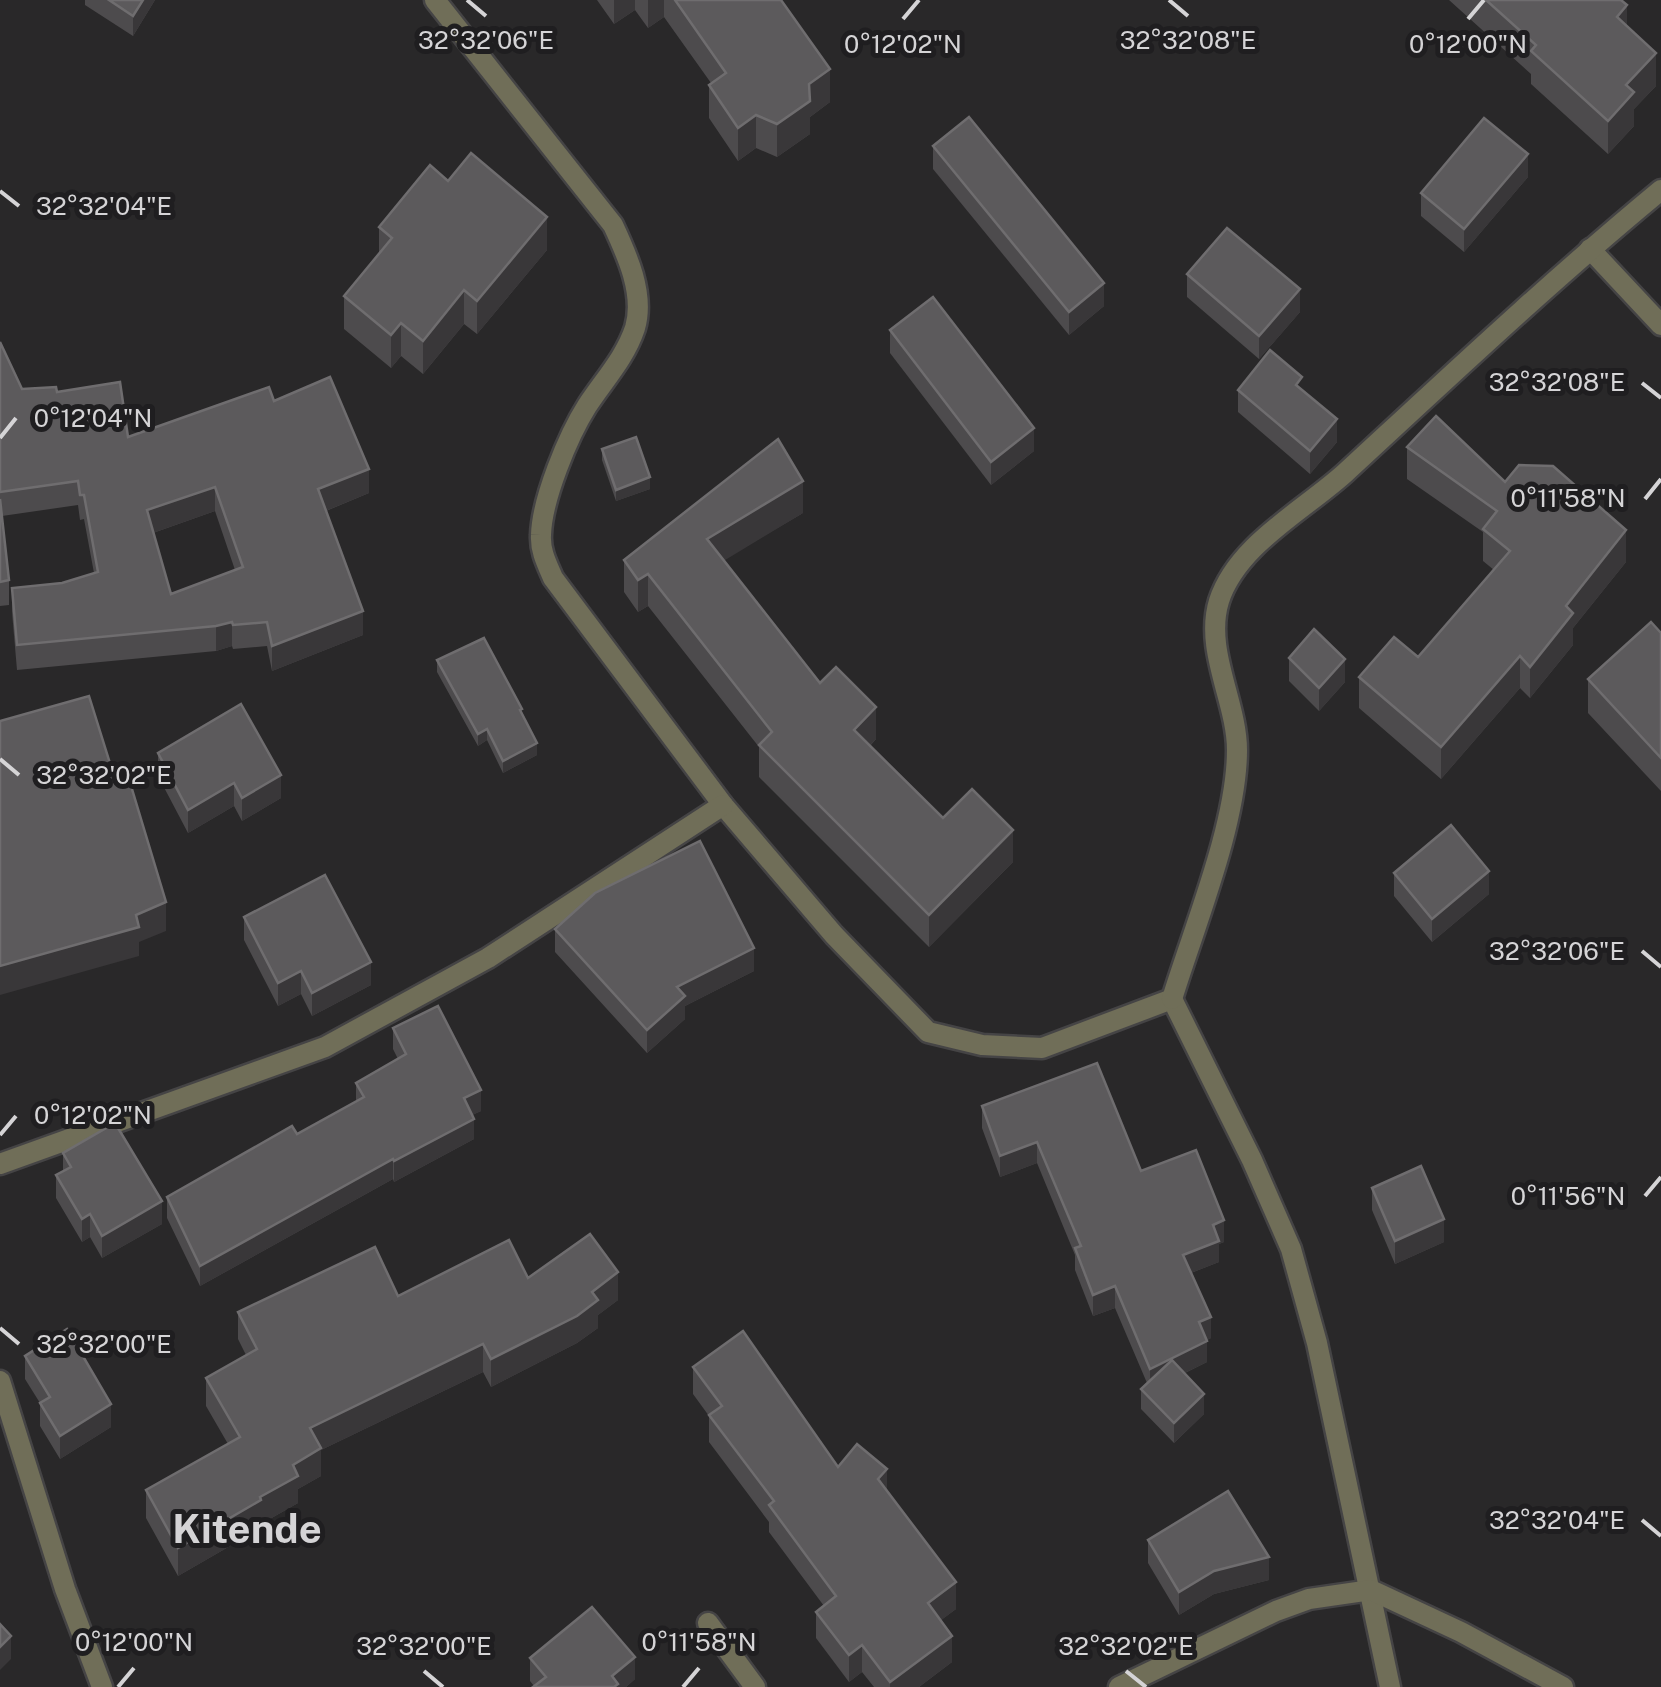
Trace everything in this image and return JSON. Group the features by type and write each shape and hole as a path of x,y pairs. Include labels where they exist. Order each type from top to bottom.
{"street":[{"path":"435,0 614,225 632,264 636,325 615,369 586,408 557,466 540,532 542,553 554,578 723,806 834,935 928,1032 982,1045 1042,1048 1172,999"},
{"path":"1390,1687 1316,1343 1290,1248 1252,1160 1172,999 1228,819 1238,749 1217,639 1218,607 1226,583 1257,545 1322,493 1590,249 1661,190"},
{"path":"1590,249 1661,325"},
{"path":"0,1164 325,1047 488,958 723,806"},
{"path":"0,1381 65,1589 102,1687"},
{"path":"1119,1687 1276,1611 1309,1600 1371,1590 1461,1632 1563,1687"},
{"path":"708,1623 755,1687"}],"building":[{"path":"109,0 143,0 133,16"},
{"path":"675,0 781,0 830,69 809,84 810,101 777,124 756,115 738,128 709,85 726,73"},
{"path":"1486,0 1621,0 1627,5 1617,17 1656,53 1626,85 1634,92 1608,121 1531,51 1536,45"},
{"path":"969,117 1104,283 1069,312 933,146"},
{"path":"1484,118 1528,154 1464,229 1421,193"},
{"path":"471,153 547,217 477,301 464,290 423,341 401,323 391,335 344,296 392,238 379,227 430,165 448,181"},
{"path":"1227,228 1300,289 1259,336 1187,274"},
{"path":"933,297 1034,428 991,462 890,330"},
{"path":"0,342 22,389 56,387 57,392 120,382 128,437 269,387 274,401 330,377 369,469 318,489 363,611 272,646 267,622 232,622 17,645 12,588 62,583 98,572 78,481 0,492","holes":["215,487 243,567 171,594 147,510"]},
{"path":"1270,350 1302,377 1296,385 1337,419 1310,451 1238,390"},
{"path":"1436,416 1505,482 1519,465 1553,466 1626,530 1566,606 1573,613 1530,667 1520,656 1441,747 1359,677 1394,637 1418,657 1510,551 1483,529 1497,511 1407,447"},
{"path":"636,437 650,477 616,490 602,449"},
{"path":"778,439 803,481 707,539 820,683 836,667 876,707 854,730 943,818 972,789 1013,830 929,915 759,745 772,732 648,574 638,580 624,560"},
{"path":"0,499 9,580 0,582"},
{"path":"1651,622 1661,633 1661,758 1588,679"},
{"path":"1314,629 1345,659 1319,688 1289,658"},
{"path":"484,638 537,743 503,761 487,729 478,734 437,660"},
{"path":"89,696 113,773 125,766 166,902 136,915 139,927 0,966 0,721"},
{"path":"241,704 281,775 242,798 234,783 188,810 158,753"},
{"path":"1451,825 1489,871 1432,919 1394,873"},
{"path":"700,841 754,948 677,987 685,996 647,1030 555,929 595,893"},
{"path":"325,875 371,962 312,993 301,971 278,983 244,917"},
{"path":"438,1006 481,1090 464,1098 474,1119 393,1159 200,1266 167,1197 292,1126 297,1134 364,1097 356,1083 406,1054 393,1028"},
{"path":"1097,1063 1141,1171 1196,1150 1224,1220 1213,1225 1219,1241 1183,1255 1211,1317 1199,1322 1207,1341 1150,1369 1115,1286 1093,1295 1075,1248 1081,1246 1037,1142 1000,1156 982,1106"},
{"path":"115,1123 162,1201 102,1236 90,1214 82,1219 56,1175 71,1167 63,1153"},
{"path":"1421,1166 1444,1219 1395,1241 1372,1188"},
{"path":"590,1234 618,1272 592,1292 598,1300 577,1316 491,1359 483,1344 310,1428 321,1448 293,1465 298,1476 178,1548 146,1490 240,1437 206,1378 257,1349 238,1312 375,1247 398,1296 509,1240 528,1278"},
{"path":"67,1329 111,1404 60,1436 40,1403 50,1397 25,1356"},
{"path":"743,1331 838,1467 857,1444 887,1469 878,1479 956,1582 928,1603 952,1636 890,1682 862,1645 849,1655 816,1612 836,1596 769,1505 774,1501 709,1415 722,1406 693,1367"},
{"path":"1172,1360 1204,1394 1174,1423 1141,1389"},
{"path":"1228,1491 1269,1557 1214,1571 1179,1592 1148,1540"},
{"path":"592,1607 635,1657 612,1676 618,1684 533,1687 546,1677 530,1658"},
{"path":"0,1624 11,1636 0,1647"}],"district":[{"name":"Kitende","path":"247,1528"}]}
